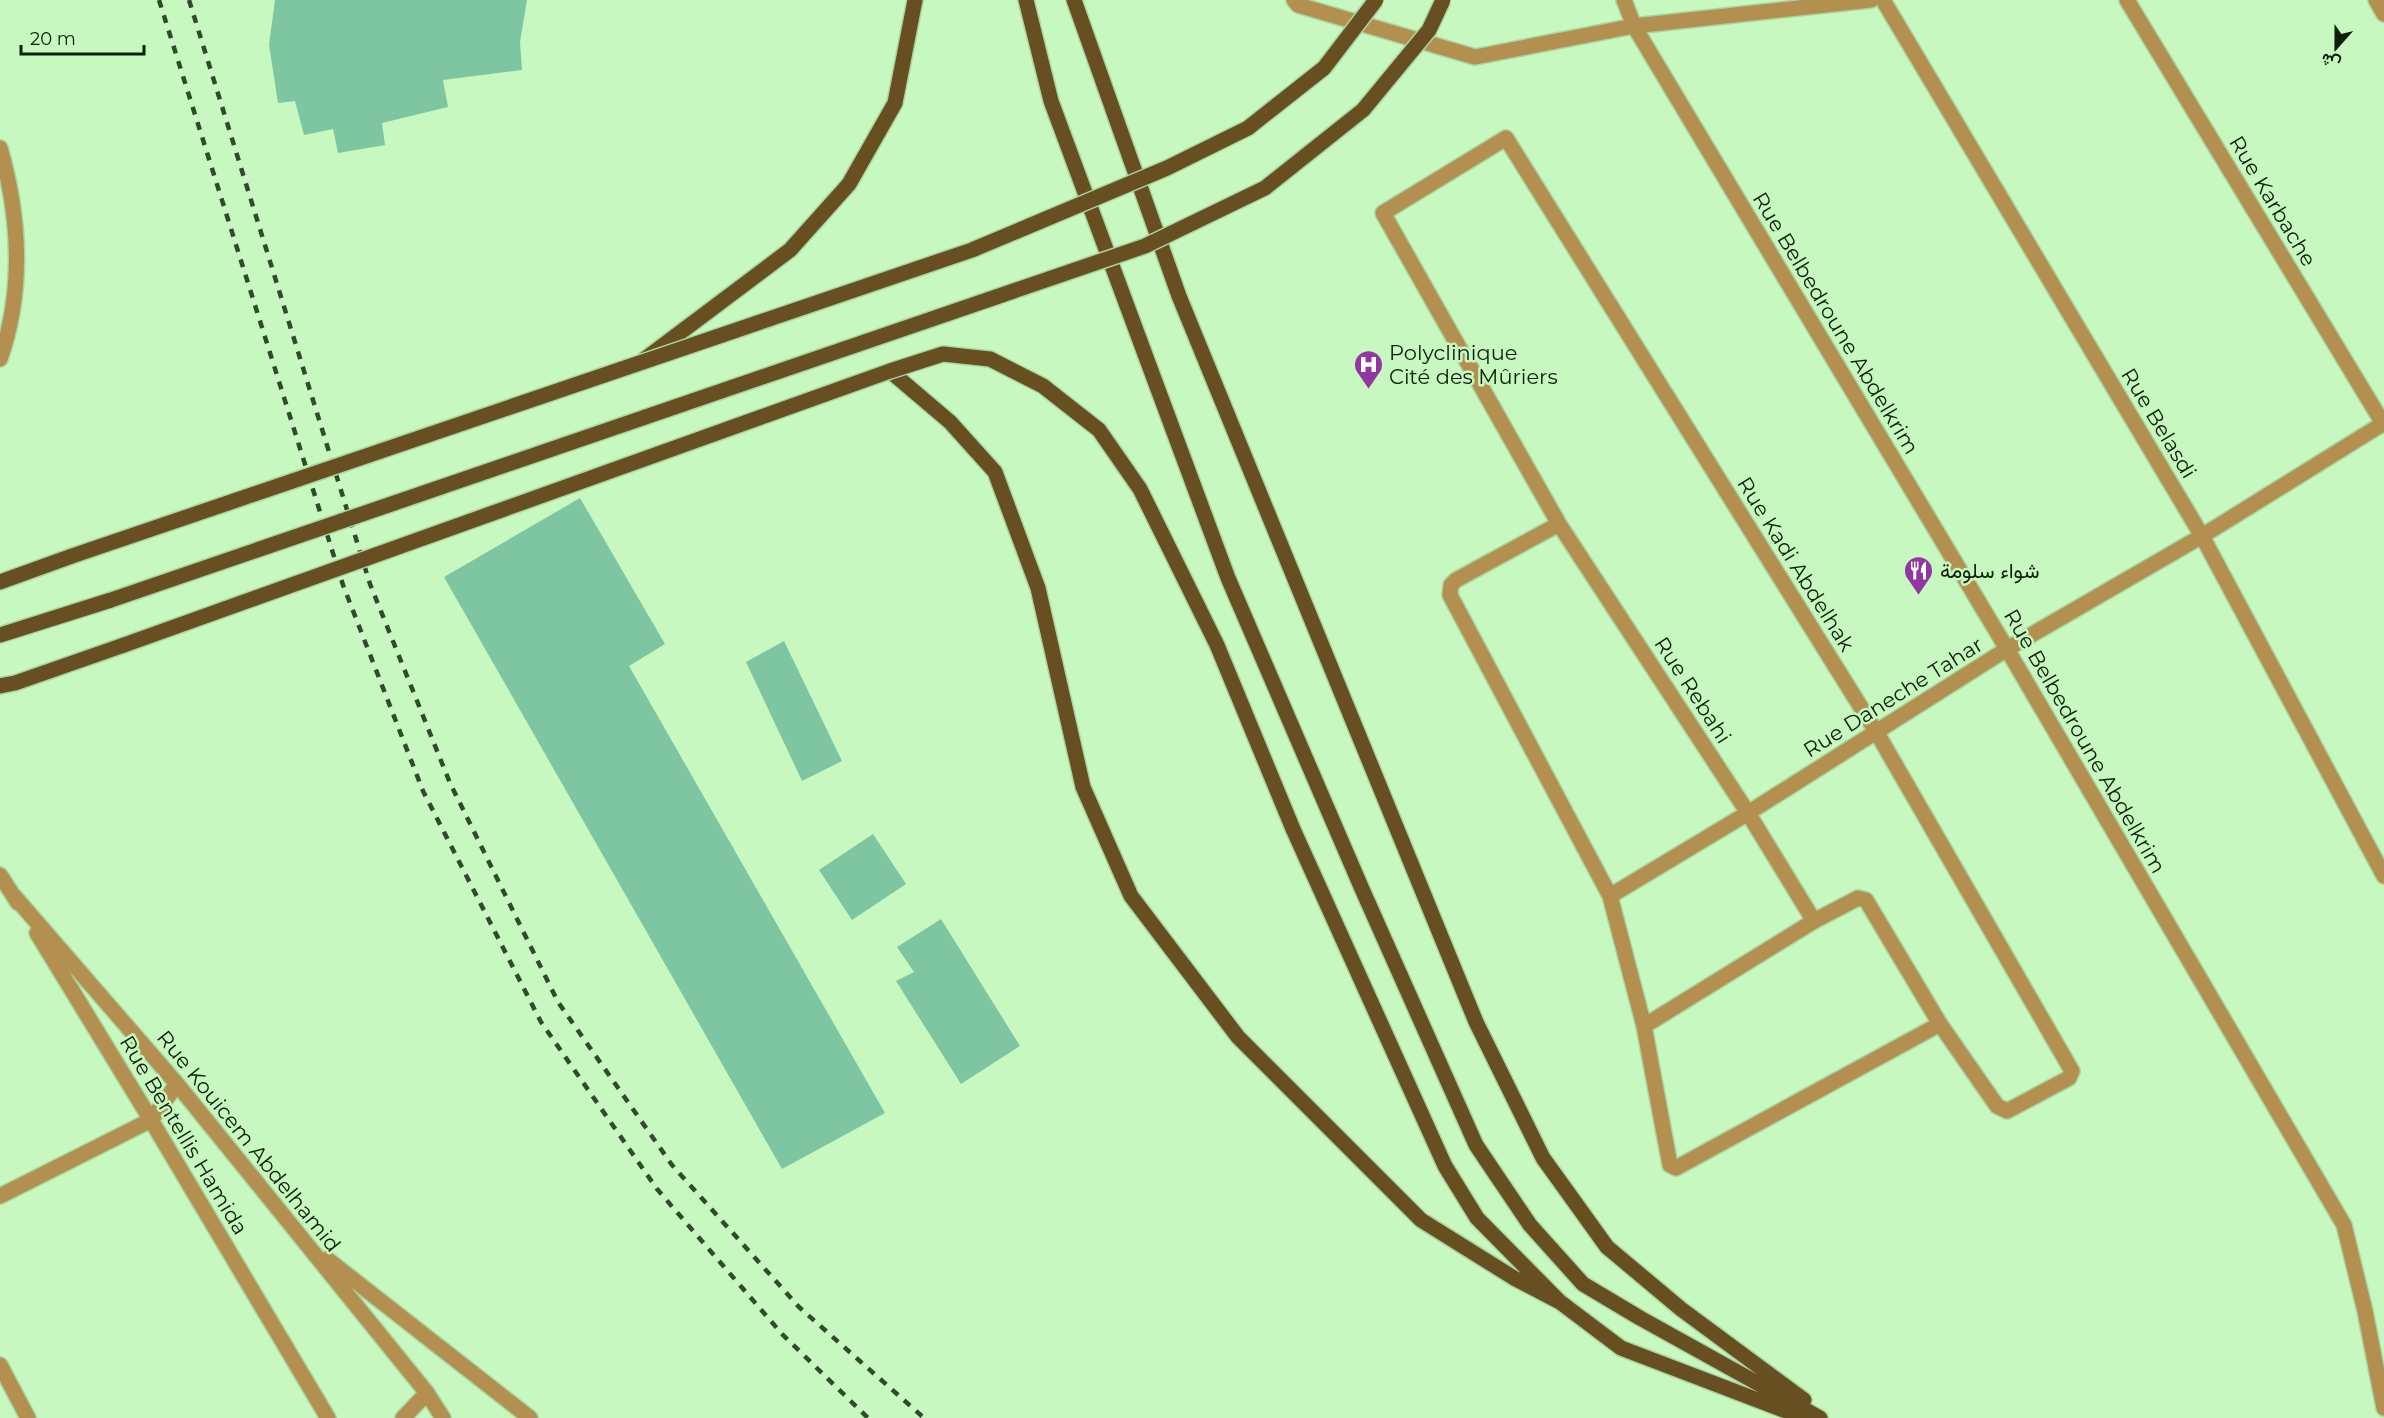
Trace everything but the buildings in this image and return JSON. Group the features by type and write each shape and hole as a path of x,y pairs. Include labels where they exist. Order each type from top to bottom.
{"main road":[{"path":"638,365 790,250 849,184 895,103 915,0"},
{"path":"1026,0 1052,100 1228,578 1362,889 1476,1145 1530,1225 1584,1284 1640,1318 1820,1418"},
{"path":"1074,0 1179,296 1476,1022 1543,1158 1607,1247 1681,1309 1828,1418"},
{"path":"0,582 972,250 1167,168 1248,128 1324,69 1376,0"},
{"path":"0,635 111,600 1145,246 1265,188 1363,110 1430,30 1443,0"},
{"path":"0,686 15,683 124,645 890,371 943,354 990,359 1043,386 1099,430 1140,489 1212,635 1293,829 1445,1166 1477,1218 1560,1302 1621,1348 1805,1418"},
{"path":"890,371 950,422 995,472 1038,588 1083,787 1131,896 1238,1037 1421,1220 1514,1278 1560,1302"}],"street":[{"path":"1294,0 1298,5 1476,57 1634,26 1871,0"},
{"name":"Rue Belbedroune Abdelkrim","path":"1624,0 1634,26 2007,649 2344,1225 2365,1311 2384,1408"},
{"name":"Rue Belasdi","path":"1883,0 2202,536 2384,876"},
{"name":"Rue Karbache","path":"2127,0 2384,424"},
{"path":"2376,0 2384,14"},
{"name":"Rue Kadi Abdelhak","path":"1383,213 1506,138 1876,733 2072,1071 2069,1078 2007,1111 2003,1110 1997,1106 1940,1024"},
{"path":"0,148 16,227 15,288 6,344 0,359"},
{"name":"Rue Rebahi","path":"1383,213 1559,524 1748,813 1814,921"},
{"name":"Rue Daneche Tahar","path":"1610,896 1748,813 2007,649 2202,536 2384,424"},
{"path":"1559,524 1456,580 1451,585 1450,595 1610,896 1644,1026 1670,1165 1673,1168 1940,1024 1866,900 1857,898 1814,921 1644,1026"},
{"name":"Rue Bentellis Hamida","path":"0,875 152,1120 328,1418"},
{"name":"Rue Kouicem Abdelhamid","path":"14,896 177,1084 426,1393 443,1418"},
{"path":"0,1196 152,1120 177,1084"},
{"path":"306,1243 530,1418"},
{"path":"0,1365 28,1418"},
{"path":"403,1418 426,1393"}],"railway":[{"path":"159,0 343,585 423,791 541,1022 657,1189 782,1334 868,1418"},
{"path":"189,0 370,584 450,783 558,1002 672,1165 799,1307 924,1418"}],"place":[{"name":"Polyclinique Cité des Mûriers","path":"1368,390"},
{"name":"شواء سلومة","path":"1919,596"}]}
